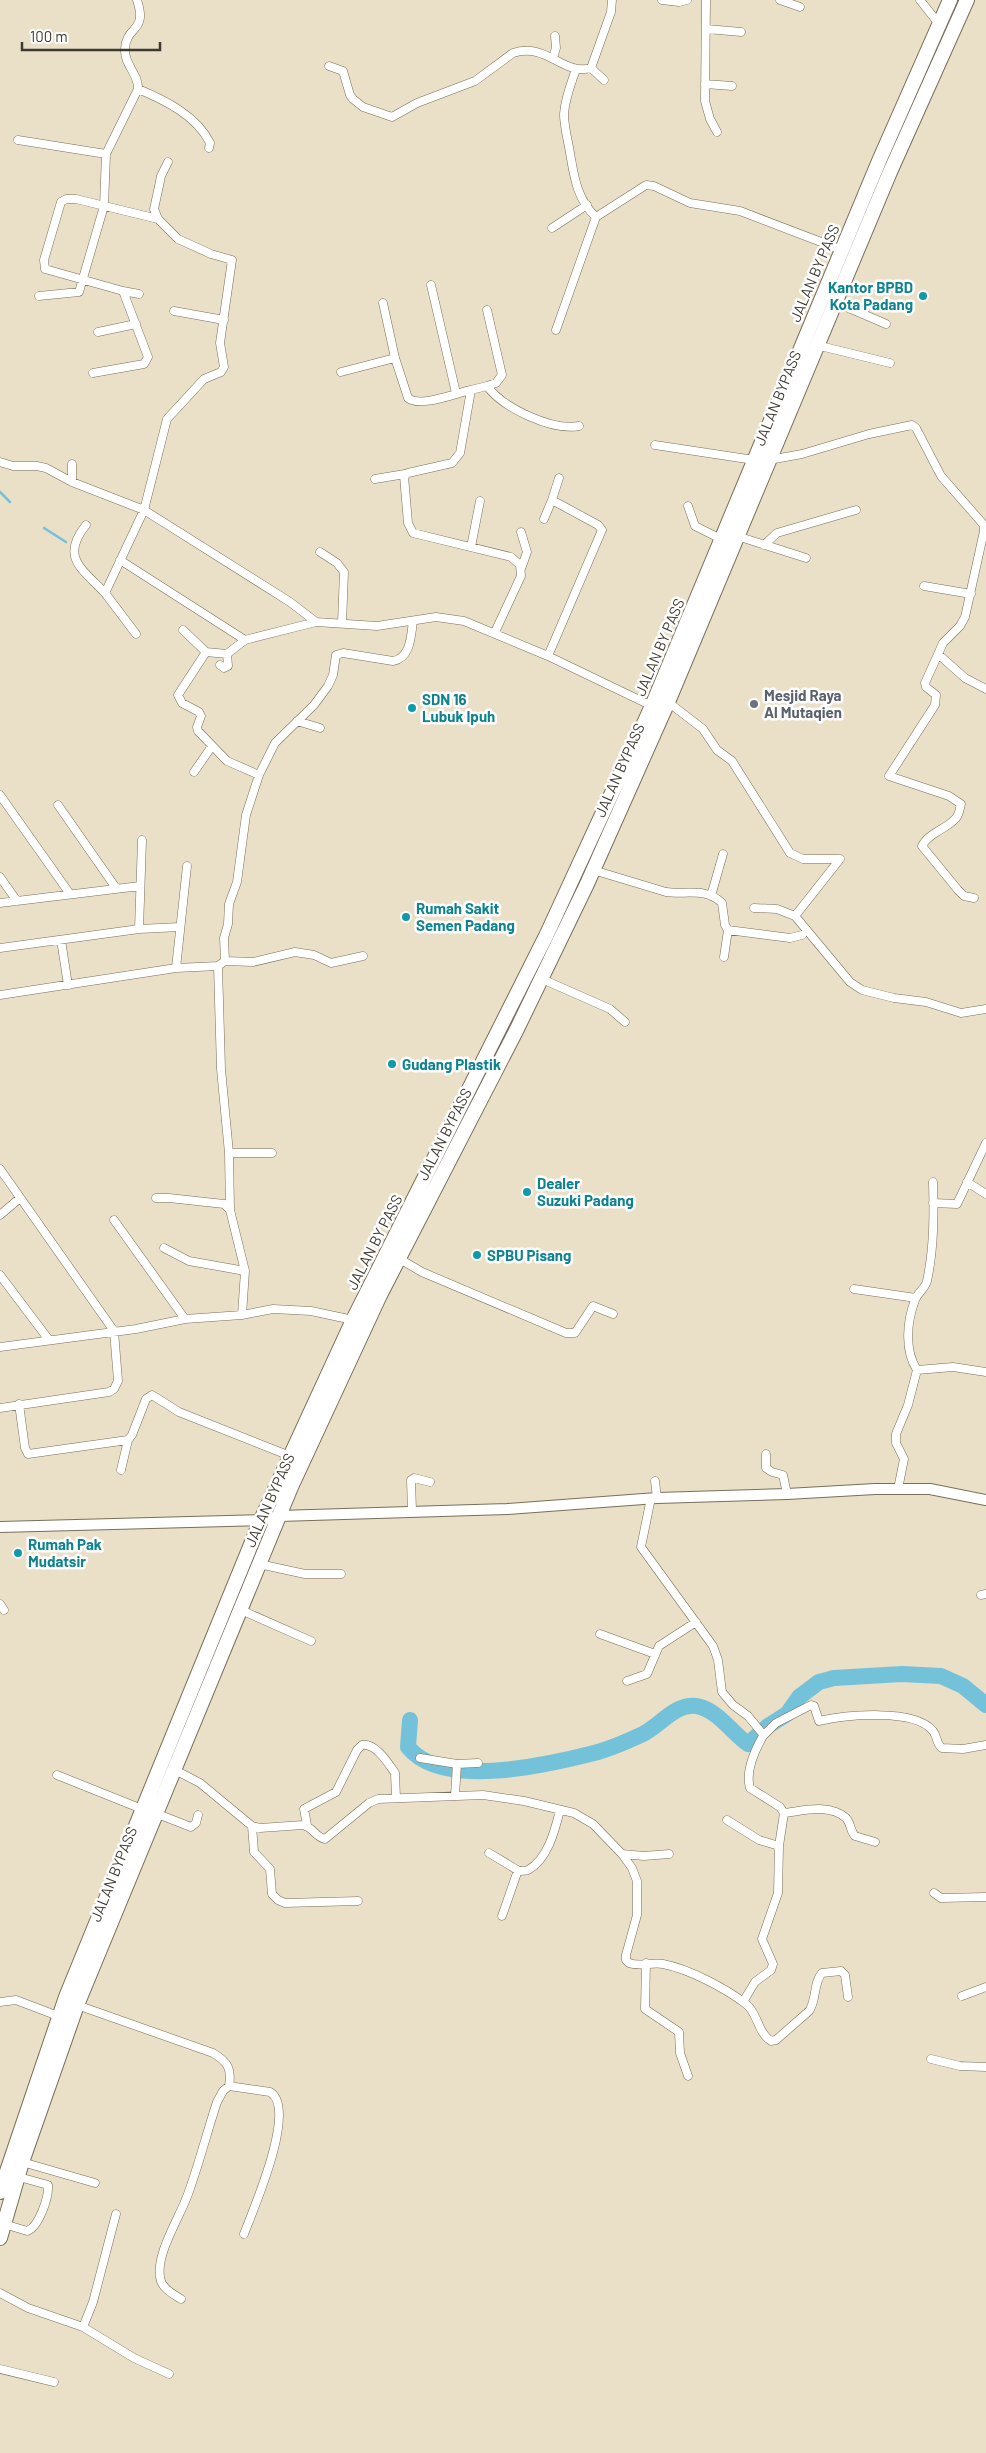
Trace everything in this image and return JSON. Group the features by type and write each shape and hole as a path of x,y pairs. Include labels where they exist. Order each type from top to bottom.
{"highway":[{"name":"JALAN BY PASS","path":"353,1320 569,888 652,706 893,128 950,0"},
{"name":"JALAN BYPASS","path":"149,1811 175,1770 193,1720 241,1610 278,1516 398,1258 538,985 593,870 668,702 834,302 967,0"},
{"path":"522,984 538,985"},
{"name":"JALAN BYPASS","path":"149,1811 261,1520 353,1320"},
{"path":"0,2192 58,2016 123,1874 149,1811"},
{"name":"JALAN BYPASS","path":"0,2238 22,2162 123,1874"}],"street":[{"path":"39,296 78,293 83,278 104,206 106,154 138,89 138,82 127,64 124,50 129,34 138,27 141,19 137,0"},
{"path":"590,68 611,12 612,0"},
{"path":"662,0 679,2 687,0"},
{"path":"706,0 705,14 708,29 705,84 707,110 717,132"},
{"path":"780,0 800,7"},
{"path":"920,0 939,24"},
{"path":"708,29 741,32"},
{"path":"553,58 556,48 556,36"},
{"path":"329,66 343,71 350,95 357,102 392,117 417,103 475,81 513,53 529,50 553,58 576,69 590,68 604,80"},
{"path":"576,69 567,96 564,116 572,172 587,205 596,217"},
{"path":"705,84 732,86"},
{"path":"138,89 176,108 192,120 206,134 210,143 209,148"},
{"path":"18,140 106,154"},
{"path":"105,593 144,510 167,419 198,384 204,379 220,372 224,367 220,343 232,259 210,254 178,239 158,219 154,209 158,186 160,176 168,162"},
{"path":"556,330 596,217 646,185 654,186 690,203 740,212 842,250"},
{"path":"139,294 123,291 83,278 53,273 45,269 43,264 61,202 69,198 158,219"},
{"path":"552,228 587,205"},
{"path":"431,285 456,393"},
{"path":"93,373 146,362 148,357 123,291"},
{"path":"834,302 886,324"},
{"path":"383,303 405,394 411,402 421,403 496,384 502,375 487,310"},
{"path":"174,311 224,320"},
{"path":"98,332 136,324"},
{"path":"816,345 890,363"},
{"path":"341,372 395,358"},
{"path":"488,386 494,395 520,412 563,426 579,426"},
{"path":"375,478 405,474 452,463 457,459 460,453 471,390"},
{"path":"769,460 831,447 907,425 914,426 944,481 984,524 971,594 962,623 943,644 925,683 926,687 936,695 935,704 890,776 949,796 961,804 956,818 940,832 928,838 922,846 958,890 964,896 974,898"},
{"path":"655,445 754,460"},
{"path":"0,462 46,468 72,482 144,510 290,602 316,622"},
{"path":"72,464 72,482"},
{"path":"405,474 403,479 408,523 413,533 511,557 520,565 521,569"},
{"path":"544,519 559,478"},
{"path":"548,656 602,530 598,525 552,500"},
{"path":"471,547 480,501"},
{"path":"688,506 694,526 721,539"},
{"path":"764,545 777,533 856,510"},
{"path":"86,525 73,547 73,554 81,567 105,593 136,634"},
{"path":"495,632 521,576 521,569 527,552 522,532"},
{"path":"737,536 806,558"},
{"path":"320,552 337,563 344,572 342,623"},
{"path":"120,560 245,640"},
{"path":"924,586 971,594"},
{"path":"183,630 206,652 227,654 245,640 316,622 377,626 436,617 452,619 495,632 652,706"},
{"path":"242,1315 245,1271 230,1210 229,1154 221,1069 224,938 228,924 229,904 237,882 246,815 259,775 275,743 314,704 328,686 333,675 336,655 343,653 394,660 401,658 406,652 413,621"},
{"path":"206,652 178,695 182,703 199,712 201,716 197,729 227,762 259,775"},
{"path":"220,666 224,668 228,666 227,654"},
{"path":"938,654 965,678 986,689"},
{"path":"668,702 703,729 717,750 732,761 790,852 803,859 840,859 794,916"},
{"path":"297,722 320,728"},
{"path":"194,772 212,746"},
{"path":"0,795 70,894"},
{"path":"58,805 116,888"},
{"path":"139,929 142,840"},
{"path":"711,896 723,854"},
{"path":"176,968 186,866"},
{"path":"593,870 675,894 692,891 711,896 722,903 725,925 728,930 724,956"},
{"path":"0,877 17,901"},
{"path":"0,903 140,886"},
{"path":"754,908 777,909 794,916 857,988 894,998 926,1002 961,1013 986,1009"},
{"path":"0,948 139,929 180,927"},
{"path":"728,930 790,938 802,935"},
{"path":"62,940 68,985"},
{"path":"0,995 176,968 253,962 295,952 314,954 331,963 362,956"},
{"path":"538,985 610,1009 625,1022"},
{"path":"933,1203 957,1204 967,1182 983,1156 986,1143"},
{"path":"229,1154 272,1153"},
{"path":"0,1169 114,1331 118,1381 114,1389 109,1392 0,1408"},
{"path":"898,1489 904,1458 896,1443 896,1434 908,1405 917,1370 911,1360 908,1328 916,1298 925,1288 927,1280 933,1238 933,1182"},
{"path":"967,1182 986,1194"},
{"path":"0,1215 20,1198"},
{"path":"156,1198 224,1204 230,1210"},
{"path":"114,1220 185,1319"},
{"path":"164,1248 190,1261 245,1271"},
{"path":"398,1258 422,1272 566,1333 575,1333 593,1306 613,1314"},
{"path":"0,1275 49,1340"},
{"path":"854,1289 916,1298"},
{"path":"0,1347 185,1319 242,1315 273,1309 293,1308 353,1320"},
{"path":"917,1370 953,1367 986,1372"},
{"path":"121,1470 128,1440 132,1435 146,1398 152,1395 179,1412 290,1456"},
{"path":"19,1404 24,1448 28,1454 128,1440"},
{"path":"766,1454 766,1468 783,1475 787,1494"},
{"path":"412,1511 411,1480 414,1478 430,1482"},
{"path":"655,1480 654,1498 641,1547 713,1646 718,1660 722,1692 728,1701 748,1716 762,1733"},
{"path":"0,1527 261,1520 278,1516 507,1508 654,1498 898,1489 930,1489 986,1500"},
{"path":"259,1564 305,1574 341,1574"},
{"path":"241,1610 310,1640"},
{"path":"627,1681 647,1674 659,1646 696,1622"},
{"path":"600,1634 655,1654"},
{"path":"743,2002 755,1982 771,1970 773,1964 762,1939 778,1893 779,1846 784,1813 780,1807 750,1788 752,1761 762,1733 776,1723 811,1705 814,1706 819,1721 836,1717 902,1716 916,1720 933,1731 942,1748 963,1749 986,1745"},
{"path":"396,1798 396,1773 370,1746 362,1745 357,1750 336,1792 304,1809 307,1826 319,1838 326,1839 369,1803 378,1799 455,1795 483,1795 524,1801 574,1813 593,1824 622,1854 632,1868 637,1881 639,1896 637,1915 626,1960 635,1965 646,1963 663,1964 688,1972 743,2002 750,2007 762,2032 771,2041 776,2040 813,2006 818,1977 822,1973 841,1971 846,1975 848,1997"},
{"path":"420,1758 456,1768 478,1763"},
{"path":"455,1795 456,1768"},
{"path":"175,1770 200,1783 252,1826 260,1828 307,1826"},
{"path":"57,1775 191,1827 196,1823 198,1815"},
{"path":"784,1813 820,1809 830,1811 848,1819 855,1836 876,1842"},
{"path":"489,1853 518,1871 527,1870 542,1856 551,1840 560,1810"},
{"path":"727,1820 759,1840 779,1846"},
{"path":"252,1826 254,1852 270,1869 272,1894 278,1900 284,1903 358,1901"},
{"path":"622,1854 644,1856 669,1854"},
{"path":"502,1916 518,1871"},
{"path":"934,1894 941,1898 986,1897"},
{"path":"646,1963 645,2009 679,2032 680,2053 688,2076"},
{"path":"962,1996 986,1987"},
{"path":"0,2002 16,2000 58,2016"},
{"path":"77,2005 213,2053 228,2064 231,2075 230,2086"},
{"path":"931,2059 960,2066 986,2066"},
{"path":"180,2299 167,2290 161,2282 159,2276 163,2256 188,2193 217,2102 223,2091 230,2086 270,2092 276,2095 279,2104 279,2125 276,2141 244,2234"},
{"path":"22,2162 95,2183"},
{"path":"4,2224 27,2231 34,2228 40,2218 48,2185 18,2177"},
{"path":"83,2327 92,2302 116,2214"},
{"path":"0,2293 28,2308 83,2327 134,2358 169,2374"},
{"path":"0,2369 54,2382"}],"waterway":[{"path":"0,492 10,502"},
{"path":"44,528 66,542"},
{"path":"410,1720 408,1747 424,1760 445,1768 469,1771 496,1771 550,1763 606,1749 643,1734 674,1712 688,1706 704,1708 711,1712 748,1744 768,1726 787,1714 799,1697 819,1682 834,1678 902,1674 941,1676 963,1686 986,1705"}],"place":[{"name":"Kantor BPBD Kota Padang","path":"923,296"},
{"name":"Mesjid Raya Al Mutaqien","path":"754,704"},
{"name":"SDN 16 Lubuk Ipuh","path":"412,708"},
{"name":"Rumah Sakit Semen Padang","path":"406,917"},
{"name":"Gudang Plastik","path":"392,1064"},
{"name":"Dealer Suzuki Padang","path":"527,1192"},
{"name":"SPBU Pisang","path":"477,1255"},
{"name":"Rumah Pak Mudatsir","path":"18,1553"}]}
